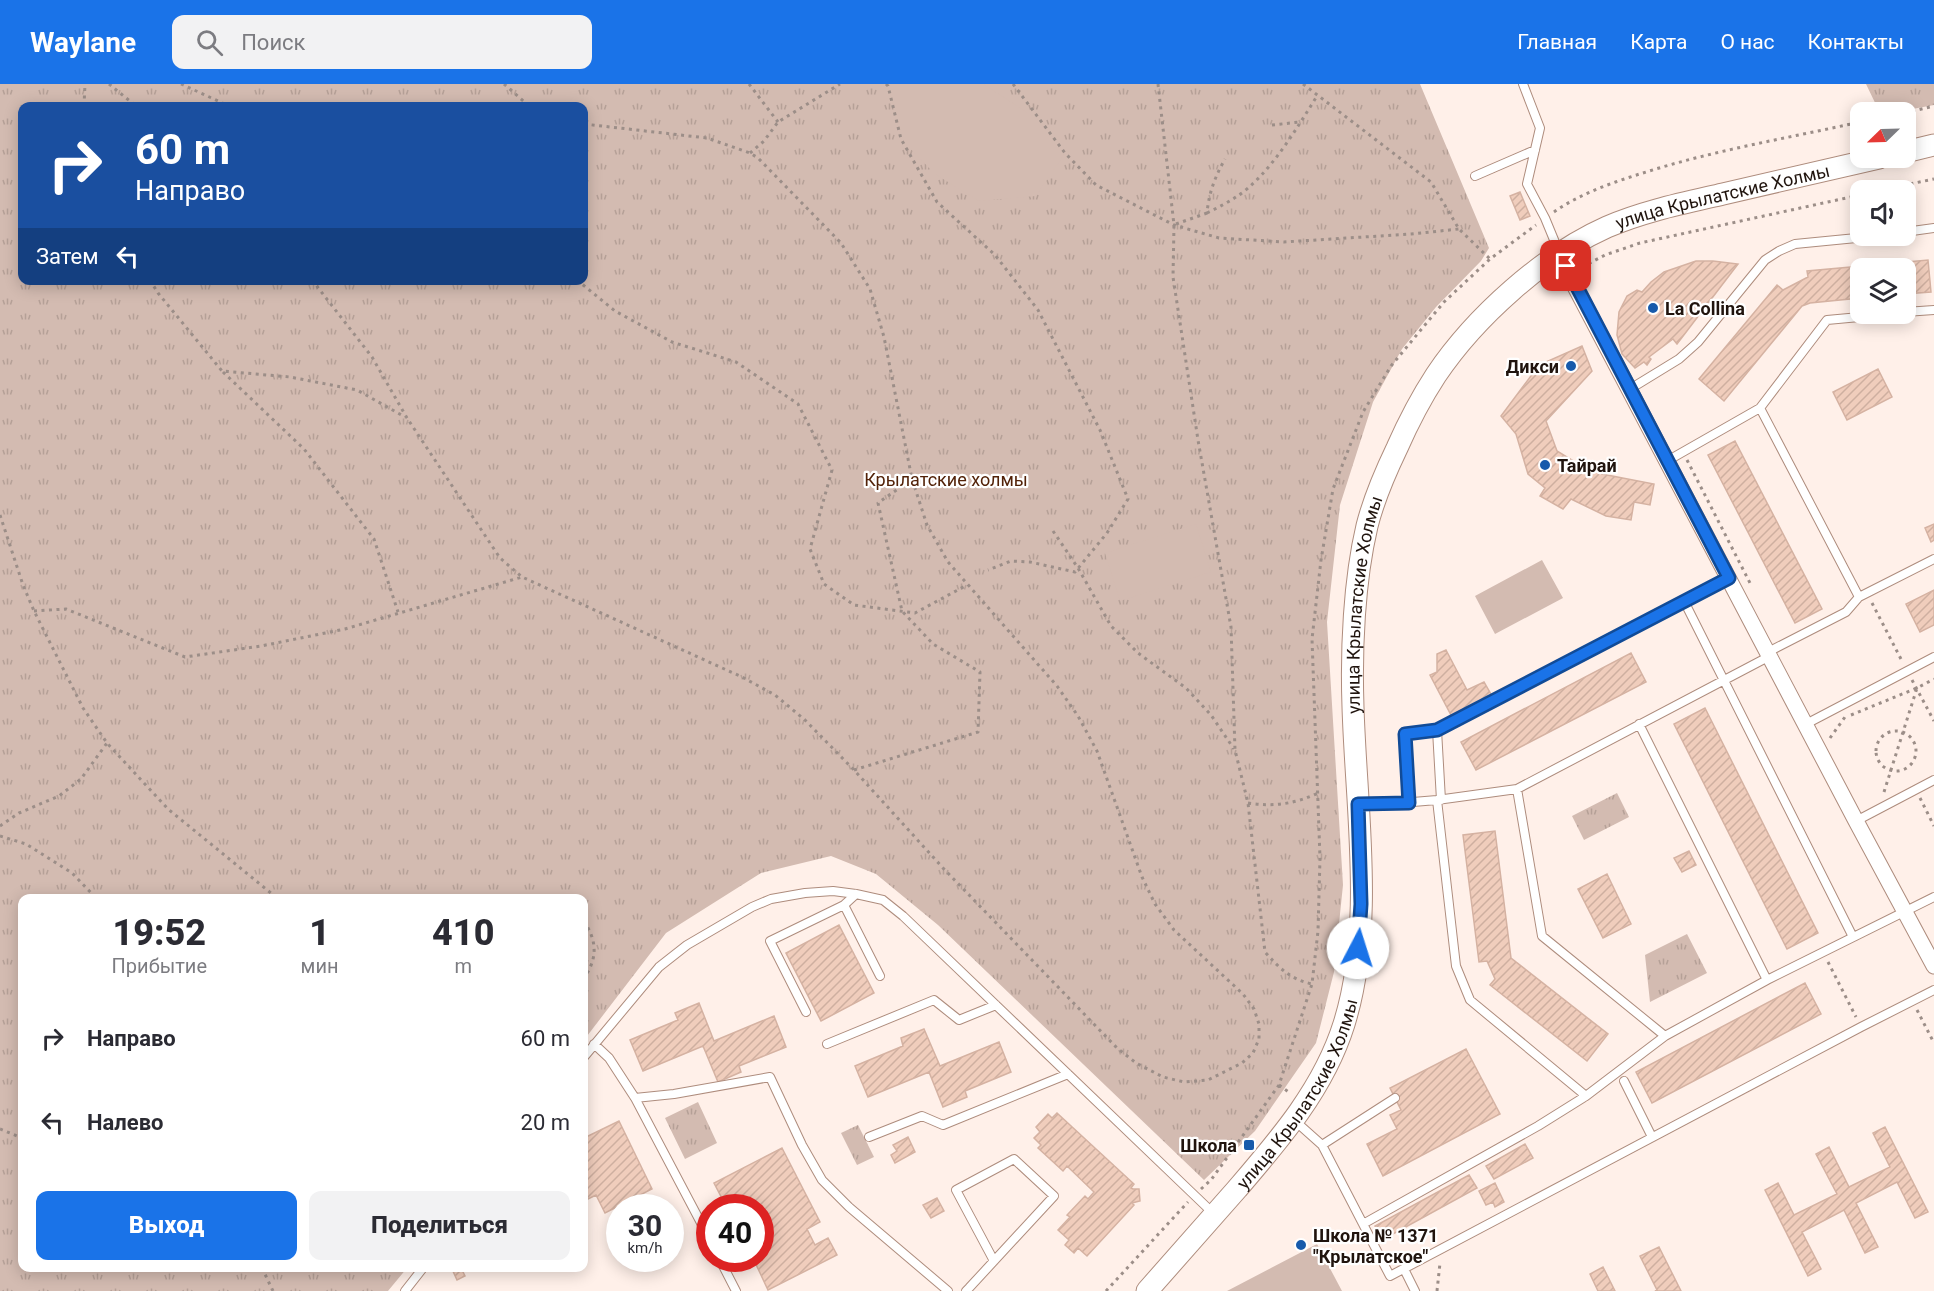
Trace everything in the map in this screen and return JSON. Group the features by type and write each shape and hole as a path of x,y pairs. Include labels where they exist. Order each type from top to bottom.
{"street":[{"path":"1916,150 1934,146"},
{"name":"улица Крылатские Холмы","path":"1152,1289 1294,1120 1323,1075 1344,1025 1360,934 1358,804 1353,706 1354,648 1361,554 1377,492 1420,401 1457,347 1487,314 1572,244 1611,225 1657,210 1850,165"},
{"path":"1560,253 1571,279 1934,966"}],"lane":[{"path":"1522,84 1540,128 1527,184 1560,253"},
{"path":"1475,176 1535,150"},
{"path":"1916,230 1934,228"},
{"path":"1630,389 1679,359 1698,342 1765,260 1795,244 1850,239"},
{"path":"1916,311 1934,310"},
{"path":"1667,461 1760,408 1827,320 1850,318"},
{"path":"1760,408 1859,597"},
{"path":"1358,804 1409,803 1517,789 1724,680 1846,612 1859,597 1934,559"},
{"path":"1409,803 1405,734 1437,730 1729,578"},
{"path":"1684,601 1853,937"},
{"path":"1806,724 1934,657"},
{"path":"1639,724 1767,980"},
{"path":"1437,730 1439,800 1456,966 1470,1000 1586,1096"},
{"path":"1856,821 1934,780"},
{"path":"1517,789 1542,936 1665,1036"},
{"path":"588,1052 659,967 687,945 752,907 771,899 805,892 833,891 883,900 903,916 1215,1215"},
{"path":"806,1012 770,941 844,905 856,894"},
{"path":"1363,1224 1538,1126 1586,1096 1665,1036 1767,980 1934,897"},
{"path":"844,905 880,976"},
{"path":"1294,1120 1322,1145 1390,1276 1934,990"},
{"path":"827,1044 934,1000 959,1020 996,1005"},
{"path":"594,1044 609,1058 635,1098 696,1213"},
{"path":"869,1137 922,1116 943,1125 1068,1074"},
{"path":"635,1098 674,1094 770,1077 802,1145 822,1180 849,1208 948,1291"},
{"path":"1624,1081 1652,1137"},
{"path":"1322,1145 1395,1098"},
{"path":"966,1291 994,1261 1054,1196 1014,1160 956,1190 994,1261"},
{"path":"1404,1269 1415,1291"},
{"path":"405,1291 420,1272"},
{"path":"726,1272 736,1291"}],"path":[{"path":"84,102 85,84"},
{"path":"109,84 131,102"},
{"path":"181,84 220,102"},
{"path":"504,84 524,102"},
{"path":"748,84 778,122"},
{"path":"750,153 764,141 778,122 840,84"},
{"path":"886,84 901,140 937,202 995,255 1038,310 1100,430 1128,499 1107,533 1075,572 1030,562 1011,561 988,570"},
{"path":"1013,84 1065,153 1096,185 1174,225 1219,238 1284,242 1459,229"},
{"path":"1158,84 1174,225 1173,277 1198,440 1231,627 1235,750 1248,803 1265,952 1280,970 1312,984"},
{"path":"1303,84 1431,182 1459,229 1490,259"},
{"path":"1174,225 1208,213 1238,196 1258,179 1317,95"},
{"path":"1916,110 1934,106"},
{"path":"1272,125 1300,122"},
{"path":"316,285 372,357 407,418 500,558 522,577 742,677 775,695 805,720 943,868 1118,1048 1136,1063 1163,1077 1184,1082 1208,1080 1242,1063 1253,1053 1259,1039 1259,1024 1254,1009 1243,993 1174,930 1155,904 1142,877 1097,750 1078,716 1057,686 948,562 927,525 912,479 884,337 870,290 841,243 750,153 707,138 588,124"},
{"path":"1106,1291 1211,1180 1279,1085 1312,984 1318,931 1320,858 1312,639 1320,560 1333,489 1363,412 1391,366 1444,302 1490,259 1569,201 1618,181 1675,163 1850,124"},
{"path":"1208,213 1213,180 1225,159"},
{"path":"1916,182 1934,178"},
{"path":"1582,272 1584,266 1605,255 1640,243 1850,197"},
{"path":"153,285 222,371 304,449 374,539 399,613"},
{"path":"583,285 615,312 672,342 736,362 798,404 832,470 810,549 824,584 854,605 915,613 967,585"},
{"path":"222,371 290,377 357,390 407,418"},
{"path":"1683,452 1751,584"},
{"path":"854,770 978,732 980,672 933,644 902,611 878,503 912,479"},
{"path":"0,514 34,611 83,708 107,743 168,809 272,894"},
{"path":"1053,531 1078,568 1111,626 1138,652 1186,688 1211,715 1235,750"},
{"path":"34,611 66,609 185,657 261,646 345,629 522,577"},
{"path":"1871,602 1908,670"},
{"path":"1835,747 1830,738 1844,718 1934,679"},
{"path":"1917,688 1934,721"},
{"path":"1878,809 1917,688"},
{"path":"1894,730 1910,736 1915,744 1916,753 1907,768 1899,771 1890,770 1883,767 1878,760 1876,745 1880,738 1894,730"},
{"path":"0,826 19,813 59,796 81,779 107,743"},
{"path":"1915,790 1934,826"},
{"path":"1248,803 1276,806 1302,800 1318,793"},
{"path":"0,836 26,844 72,873 92,894"},
{"path":"588,930 593,941 594,960 588,971"},
{"path":"1823,952 1861,1027"},
{"path":"1912,1001 1934,1043"},
{"path":"0,1129 18,1136"},
{"path":"1437,1291 1442,1249"},
{"path":"264,1272 273,1291"}],"green space":[{"name":"Крылатские холмы","path":"0,84 1420,84 1489,248 1481,261 1436,307 1402,349 1373,402 1340,505 1327,622 1343,885 1334,972 1316,1043 1255,1131 1204,1180 938,925 876,874 831,856 761,873 666,933 588,1035 588,894 18,894 18,1272 404,1272 388,1291 0,1291"},
{"path":"886,84 983,84 1039,120 1065,153 1036,196 979,201 935,174 901,139"},
{"path":"1866,84 1934,84 1934,105 1916,108 1916,102 1875,102"},
{"path":"1196,524 1211,572 1120,601 1105,553"},
{"path":"1542,560 1563,598 1495,634 1475,596"},
{"path":"1617,793 1629,817 1584,840 1572,816"},
{"path":"1687,934 1707,973 1650,1002 1645,955"},
{"path":"698,1102 717,1143 685,1159 665,1118"},
{"path":"858,1125 874,1157 857,1165 841,1133"},
{"path":"1317,1244 1342,1291 1227,1291"}],"building":[{"path":"1520,192 1530,216 1520,220 1510,196"},
{"path":"1928,260 1931,292 1916,293 1916,261"},
{"path":"1696,261 1738,264 1677,344 1673,339 1649,357 1651,359 1647,365 1644,362 1635,368 1622,354 1617,335 1619,312 1627,296 1637,290 1642,292 1664,272"},
{"path":"1850,267 1850,299 1810,303 1802,306 1724,401 1699,379 1777,285 1783,290 1808,277 1807,271"},
{"path":"1582,346 1592,371 1546,421 1557,451 1583,467 1591,464 1602,474 1654,484 1650,505 1634,502 1631,520 1606,516 1571,499 1563,509 1540,496 1545,488 1528,474 1516,434 1501,416 1539,365"},
{"path":"1878,369 1892,397 1847,420 1833,392"},
{"path":"1735,441 1822,609 1795,623 1708,455"},
{"path":"1934,524 1934,540 1931,542 1925,528"},
{"path":"1934,590 1934,625 1920,632 1906,604"},
{"path":"1446,650 1467,690 1484,682 1492,696 1452,717 1430,675 1437,672 1437,654"},
{"path":"1631,653 1646,682 1476,770 1461,742"},
{"path":"1705,708 1818,933 1787,949 1674,724"},
{"path":"1495,831 1511,958 1608,1034 1587,1061 1490,985 1495,979 1487,961 1479,962 1463,835"},
{"path":"1689,851 1696,865 1682,872 1674,858"},
{"path":"1607,874 1631,924 1603,938 1578,889"},
{"path":"839,925 874,993 821,1021 786,953"},
{"path":"1805,983 1821,1014 1652,1103 1636,1072"},
{"path":"699,1003 714,1041 774,1016 786,1047 739,1066 741,1072 718,1082 703,1046 643,1071 630,1040 678,1020 675,1013"},
{"path":"924,1029 940,1066 999,1042 1011,1072 965,1091 967,1097 943,1107 929,1072 868,1097 855,1066 903,1046 901,1038"},
{"path":"1466,1049 1500,1114 1383,1176 1367,1144 1397,1129 1390,1115 1401,1110 1390,1088"},
{"path":"1057,1113 1134,1184 1131,1188 1139,1189 1140,1201 1132,1203 1134,1205 1087,1256 1078,1248 1074,1253 1065,1245 1069,1240 1058,1230 1070,1217 1067,1215 1085,1196 1088,1199 1094,1192 1067,1166 1063,1171 1038,1148 1041,1145 1034,1138 1040,1132 1036,1127 1048,1114 1052,1118"},
{"path":"619,1121 652,1189 642,1194 606,1194 605,1213 596,1195 588,1199 588,1136"},
{"path":"1885,1127 1928,1212 1915,1218 1897,1182 1856,1203 1878,1247 1865,1253 1844,1210 1802,1232 1821,1269 1808,1276 1765,1190 1778,1183 1794,1215 1837,1194 1816,1154 1829,1147 1849,1187 1890,1167 1873,1133"},
{"path":"908,1137 915,1152 895,1163 891,1155 897,1151 893,1145"},
{"path":"1525,1144 1533,1158 1494,1179 1486,1166"},
{"path":"782,1148 820,1222 807,1229 815,1245 828,1238 837,1255 768,1290 760,1272 774,1272 774,1194 720,1194 714,1183"},
{"path":"1469,1175 1477,1188 1382,1240 1375,1226"},
{"path":"1495,1183 1504,1202 1495,1207 1493,1202 1486,1205 1479,1191"},
{"path":"937,1198 944,1211 931,1218 923,1205"},
{"path":"1659,1247 1681,1291 1655,1291 1657,1290 1640,1256"},
{"path":"1603,1267 1615,1291 1598,1291 1590,1274"},
{"path":"453,1272 463,1272 465,1276 457,1280"}],"place":[{"name":"La Collina","path":"1653,308"},
{"name":"Дикси","path":"1571,366"},
{"name":"Тайрай","path":"1545,465"},
{"name":"Школа","path":"1249,1145"},
{"name":"Школа № 1371 \"Крылатское\"","path":"1301,1245"}],"route":[{"path":"1358,948 1361,904 1358,804 1409,803 1405,734 1437,730 1729,578 1566,266"}]}
